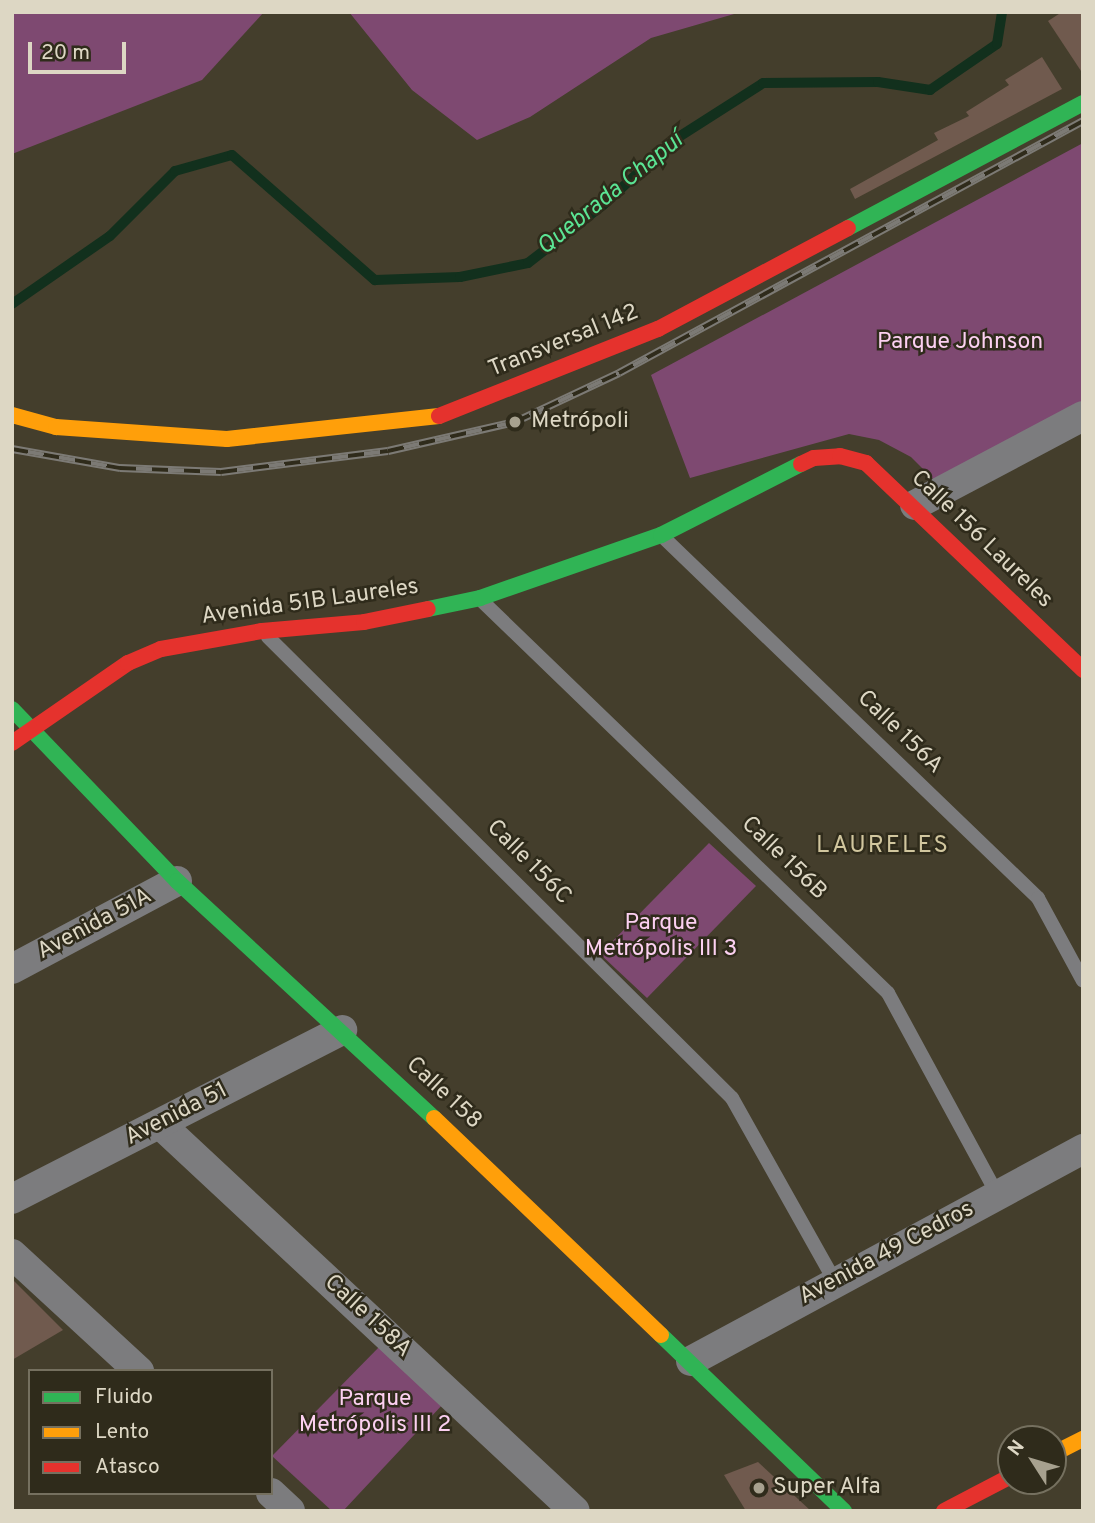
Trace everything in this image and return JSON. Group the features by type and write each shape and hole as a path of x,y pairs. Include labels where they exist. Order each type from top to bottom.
{"street":[{"name":"Transversal 142","path":"12,415 56,427 227,439 437,417 658,329 1083,103"},
{"path":"915,505 1083,416"},
{"name":"Calle 156 Laureles","path":"840,456 866,463 915,505 1079,662"},
{"name":"Avenida 51B Laureles","path":"12,743 34,732 128,663 161,649 262,631 364,622 480,598 661,535 814,458 840,456"},
{"name":"Calle 158","path":"12,709 177,881 342,1030 691,1361 844,1511"},
{"name":"Avenida 51A","path":"12,969 177,881"},
{"name":"Avenida 51","path":"12,1199 342,1030"},
{"name":"Calle 158A","path":"160,1124 575,1511"},
{"name":"Avenida 49 Cedros","path":"691,1361 834,1280 1083,1149"},
{"path":"12,1254 137,1369"},
{"path":"1067,1447 1083,1438"},
{"path":"944,1511 966,1506 997,1485"},
{"path":"273,1495 290,1511"}],"lane":[{"name":"Calle 156A","path":"661,535 1038,898 1083,981"},
{"name":"Calle 156B","path":"480,598 888,993 998,1196"},
{"name":"Calle 156C","path":"262,631 732,1098 834,1280"}],"green space":[{"path":"12,12 264,12 202,80 12,154"},
{"path":"349,12 741,12 651,38 530,117 477,140 412,90"},
{"name":"Parque Johnson","path":"1083,143 1083,412 942,488 911,457 879,440 849,434 690,478 651,375"},
{"name":"Parque Metrópolis III 3","path":"709,843 756,886 647,998 600,954"},
{"name":"Parque Metrópolis III 2","path":"382,1344 444,1403 343,1511 332,1511 273,1455"}],"building":[{"path":"1062,12 1083,12 1083,74 1048,21"},
{"path":"1042,57 1062,89 855,199 850,189 938,140 934,133 969,116 966,112 1009,85 1005,80"},
{"path":"12,1279 63,1330 12,1360"},
{"name":"Super Alfa","path":"758,1462 811,1511 746,1511 724,1475"}],"waterway":[{"name":"Quebrada Chapuí","path":"12,304 110,236 175,171 232,155 375,280 460,277 528,263 603,205 674,140 763,83 878,82 930,90 997,44 1002,12"}],"railway":[{"path":"12,449 120,468 221,472 388,451 515,422 619,373 1083,121"}],"traffic: fast":[{"path":"848,228 1083,103"},
{"path":"428,609 480,598 661,535 801,464"},
{"path":"12,709 177,881 434,1118"},
{"path":"661,1335 844,1511"}],"traffic: slow":[{"path":"12,415 56,427 227,439 439,416"},
{"path":"434,1118 661,1335"},
{"path":"1067,1447 1083,1439"}],"traffic: jam":[{"path":"439,416 658,329 848,228"},
{"path":"801,464 814,458 840,456 866,463 1083,670"},
{"path":"12,743 128,663 161,649 262,631 364,622 428,609"},
{"path":"944,1511 997,1483"}],"place":[{"name":"Metrópoli","path":"515,422"},
{"name":"Super Alfa","path":"759,1488"}],"district":[{"name":"LAURELES","path":"883,847"}]}
